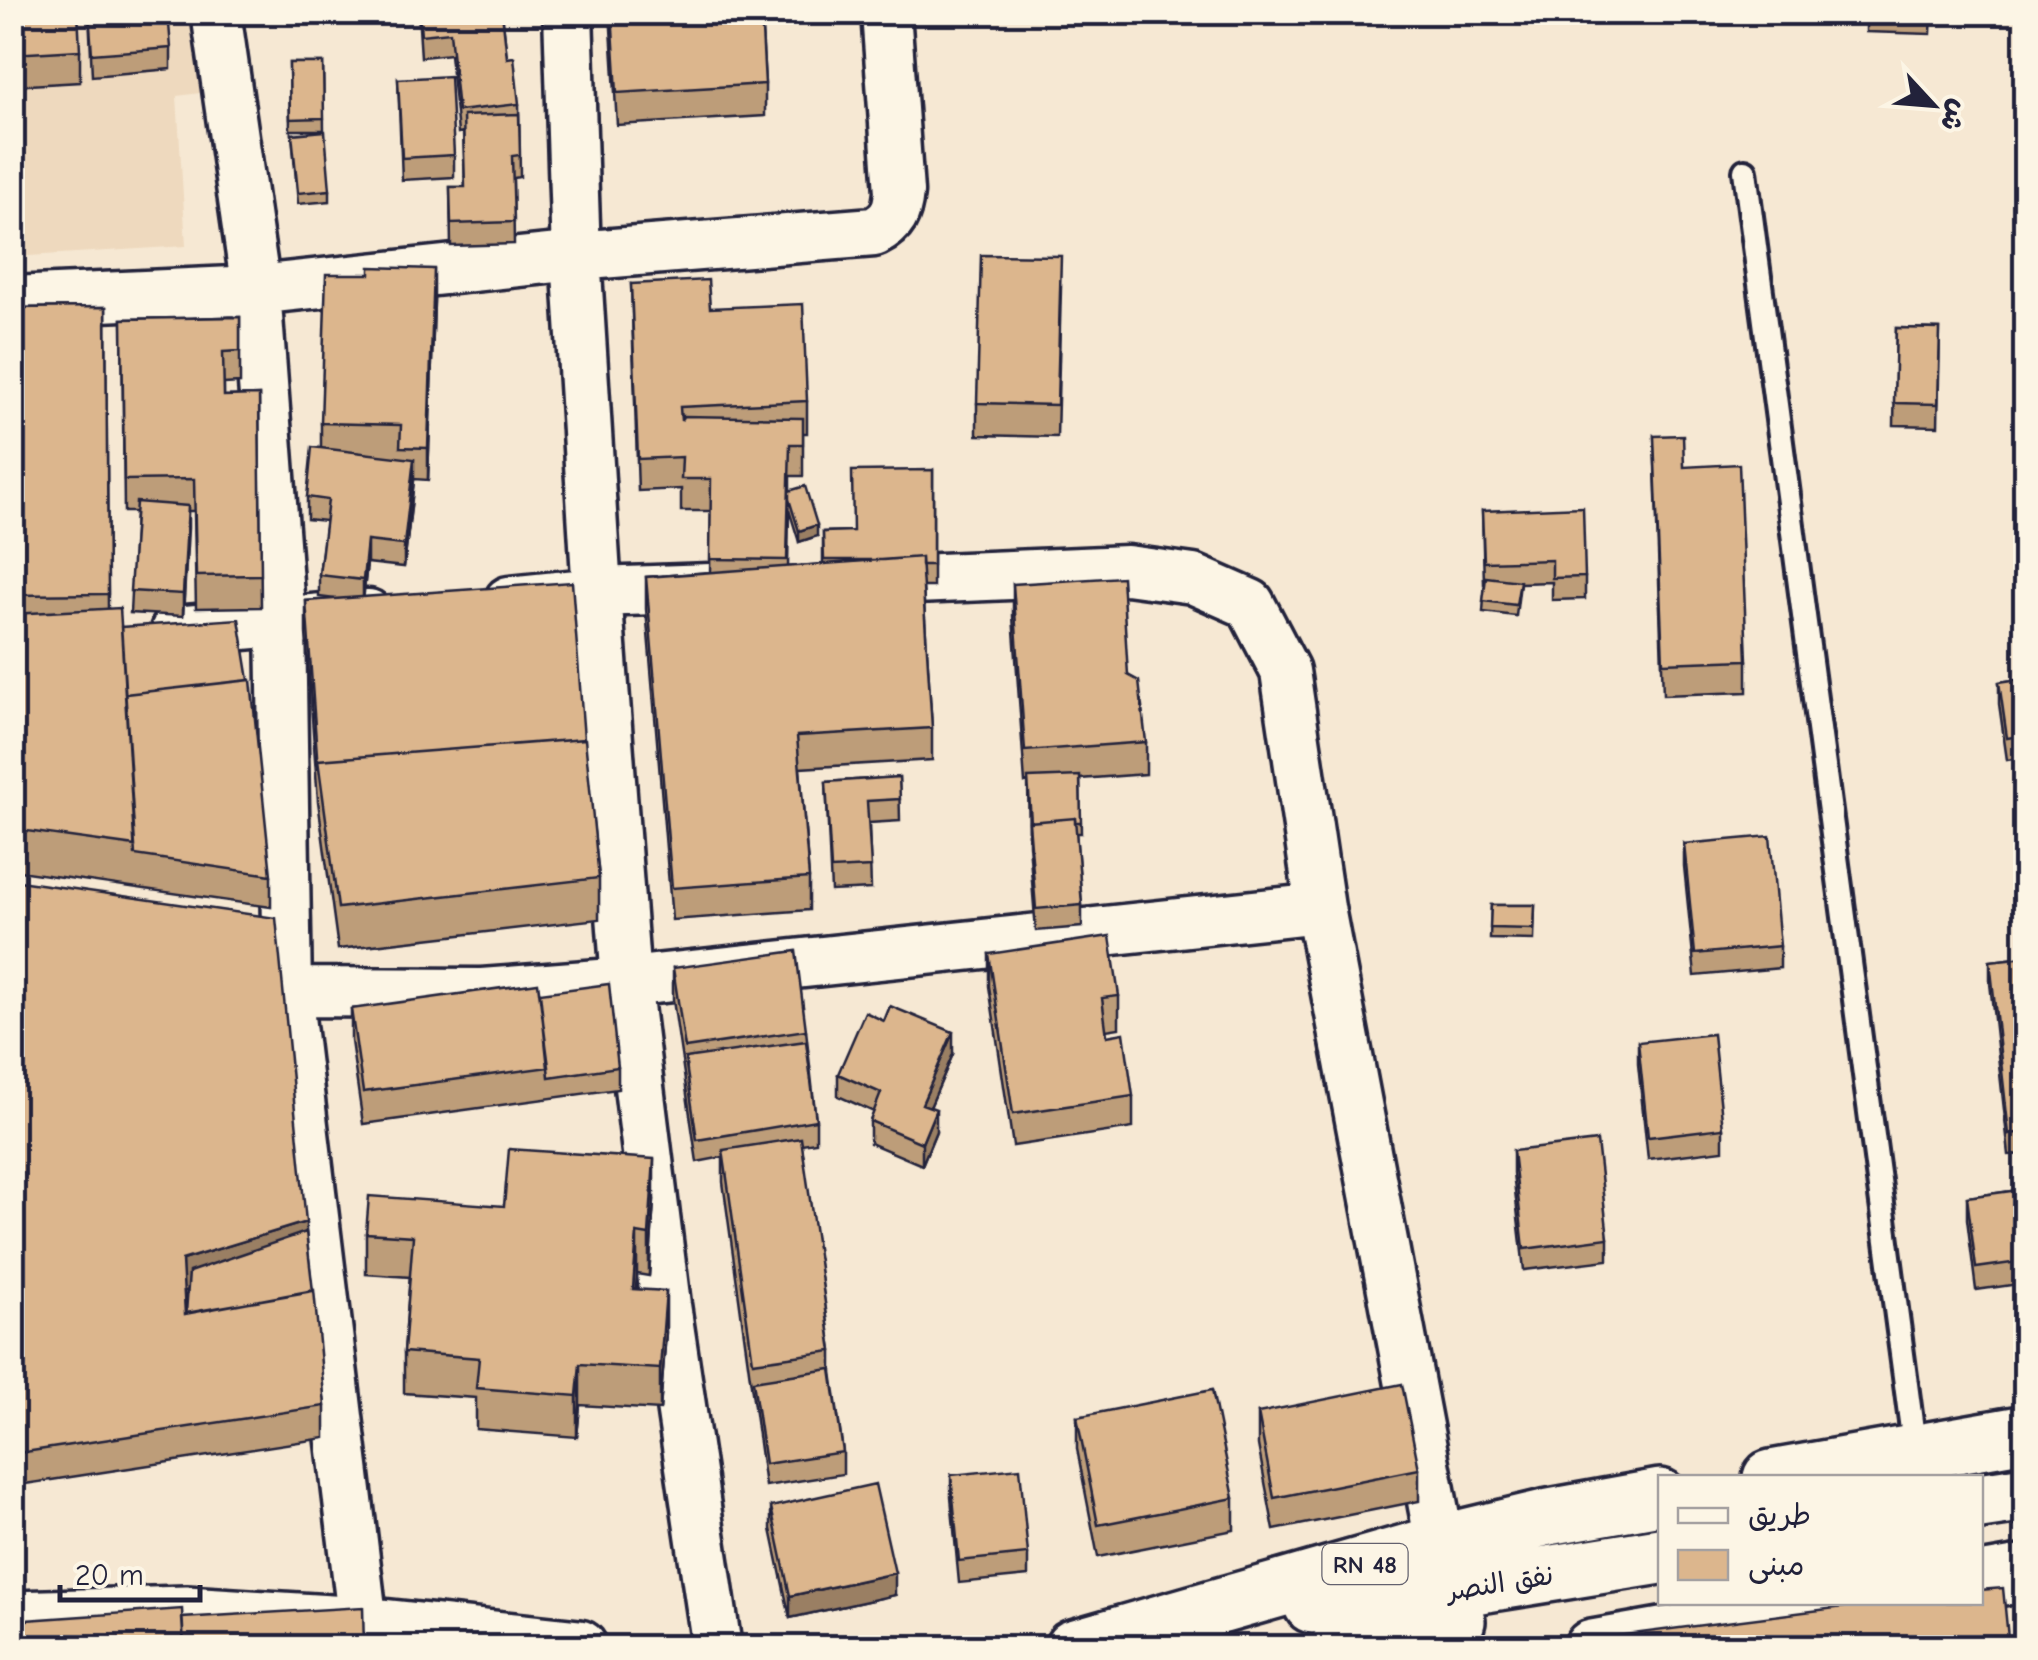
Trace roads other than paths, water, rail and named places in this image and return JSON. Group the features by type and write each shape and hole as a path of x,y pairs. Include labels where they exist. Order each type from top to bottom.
{"main road":[{"path":"1787,1475 2026,1433"},
{"path":"1983,1501 2026,1494"},
{"name":"RN 48","path":"1073,1648 1440,1543 1549,1517 1658,1497"},
{"path":"1983,1529 2026,1522"},
{"name":"نفق النصر","path":"1219,1606 1351,1603 1658,1556"},
{"path":"1983,1580 2026,1573"},
{"name":"نفق النصر","path":"1338,1648 1501,1612 1658,1584"},
{"path":"1592,1648 1839,1605"},
{"path":"12,1619 186,1614 364,1625 579,1648"}],"street":[{"path":"216,12 256,290 281,622 287,992 364,1625"},
{"path":"568,12 576,256 626,982 666,1306 717,1648"},
{"path":"12,301 256,290 576,256 874,232 887,226 898,205 899,192 886,12"},
{"path":"833,582 1127,570 1193,579 1250,604 1285,670 1320,908 1440,1543"},
{"path":"128,636 597,592 754,586"},
{"path":"287,992 482,993 626,982 1320,908"}],"lane":[{"path":"1745,170 1916,1452"}]}
